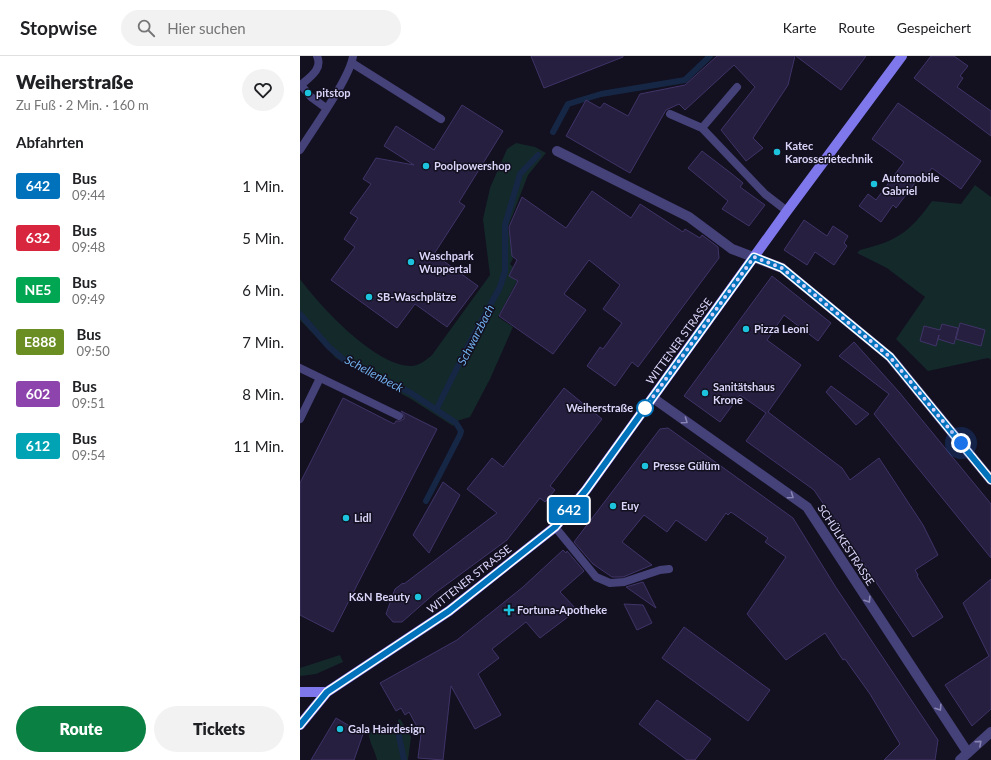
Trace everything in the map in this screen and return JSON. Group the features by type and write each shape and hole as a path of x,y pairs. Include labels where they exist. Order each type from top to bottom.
{"street":[{"name":"WITTENER STRASSE","path":"327,692 449,611 555,527 586,490 787,211 902,56"},
{"path":"557,151 689,217 732,249 782,268 890,357 991,480"},
{"name":"SCHÜLKESTRASSE","path":"653,398 807,507 964,756"},
{"path":"300,692 327,692"},
{"path":"300,725 327,692"},
{"path":"964,756 991,732"}],"lane":[{"path":"317,56 319,64 317,69 302,85 311,97 326,108"},
{"path":"300,150 353,60 441,119"},
{"path":"702,128 737,87"},
{"path":"670,114 702,128 765,194 787,211"},
{"path":"300,368 398,416"},
{"path":"300,419 320,378"},
{"path":"555,527 596,577 610,583 624,582 660,570 669,569"}],"green space":[{"path":"516,143 535,147 546,153 528,175 508,227 513,259 510,264 513,267 509,276 517,281 498,317 513,327 490,379 470,417 457,421 453,426 411,399 336,358 300,320 300,279 334,318 365,346 381,356 397,363 411,366 422,362 432,355 490,275 483,219 490,188 507,149"},
{"path":"975,185 991,197 991,360 988,358 928,371 896,339 925,297 887,268 857,253 860,250 884,243 902,234 917,220 932,201 961,204"},
{"path":"340,655 343,662 316,674 300,676 300,668"},
{"path":"400,719 411,737 408,760 377,760 369,732 381,732 386,727 398,728 398,720"}],"building":[{"path":"531,56 623,56 623,57 544,88"},
{"path":"717,56 795,56 788,85 753,138 763,148 746,161 721,130 755,87 734,65 685,110 679,104 666,110 630,173 566,136 586,100 600,108 604,103 628,116 640,94 685,85"},
{"path":"796,56 866,56 841,90"},
{"path":"931,56 954,56 968,66 960,76 963,78 957,87 991,111 991,136 914,78"},
{"path":"898,103 981,161 961,189 932,168 925,177 921,175 896,208 893,205 881,222 859,206 868,194 876,200 904,162 872,139"},
{"path":"462,105 503,131 459,202 465,206 434,254 478,286 447,327 415,304 397,328 331,280 355,247 344,239 358,218 350,213 371,184 363,179 376,158 414,165 384,146 396,126 434,150"},
{"path":"702,151 743,183 740,187 765,205 749,226 722,209 728,201 688,168"},
{"path":"592,191 631,218 640,204 683,232 685,229 700,238 702,235 718,247 719,258 638,367 632,362 615,386 587,366 600,347 603,349 622,323 603,309 620,285 589,260 564,294 586,310 553,354 499,316 518,281 509,276 517,260 512,256 509,227 522,197 566,228"},
{"path":"804,220 827,236 833,226 848,236 844,243 847,246 834,265 815,252 807,265 784,250"},
{"path":"772,276 831,323 818,341 784,315 767,340 801,365 768,412 842,468 850,480 879,458 923,525 938,555 915,570 918,575 917,576 943,617 913,637 814,490 746,441 766,413 740,395 720,422 684,396"},
{"path":"960,323 985,330 981,346 956,339"},
{"path":"942,324 958,328 954,344 938,339 939,335 936,346 920,341 924,326 940,330"},
{"path":"854,342 899,392 991,504 991,558 874,414 889,394 839,356"},
{"path":"831,386 869,414 856,425 826,392"},
{"path":"564,388 602,419 550,486 555,490 545,502 540,498 507,540 435,593 402,622 393,622 386,614 395,589 403,583 404,584 497,513 467,489 492,458 503,467"},
{"name":"Lidl","path":"343,398 394,424 396,421 404,419 404,415 401,411 437,429 333,632 300,615 300,483"},
{"path":"668,428 793,518 835,586 938,740 935,760 884,760 900,744 870,694 845,659 843,660 825,633 786,660 747,614 786,557 765,542 768,538 731,512 728,515 726,513 706,541 676,520 667,532 644,515 622,542 652,565 623,577 612,577 593,564 574,542 660,429"},
{"path":"443,482 460,495 429,553 413,535"},
{"path":"563,550 566,553 567,551 584,571 560,592 577,610 540,638 526,622 492,649 499,658 478,674 501,715 475,729 451,686 443,760 418,758 421,734 409,712 405,715 401,708 396,711 380,683 457,640 523,587"},
{"path":"991,579 991,709 972,726 945,685 989,656 963,603"},
{"path":"643,582 656,608 626,587"},
{"path":"624,604 643,605 652,623 637,630"},
{"path":"684,627 770,690 748,721 662,658"},
{"path":"657,700 711,739 695,760 687,760 639,724"},
{"path":"336,718 363,734 354,760 311,760"}],"waterway":[{"name":"Schwarzbach","path":"553,132 568,104 601,94 685,80 710,56"},
{"name":"Schwarzbach","path":"436,410 470,342 500,287 505,271 505,225 520,174 538,155"},
{"name":"Schellenbeck","path":"300,314 329,347 343,359 411,393 456,423 461,431 460,435 426,501"},
{"name":"Schwarzbach","path":"397,727 404,760"}],"bus line":[{"name":"642","path":"300,725 327,692 400,646 449,611 555,527 586,490 754,257 782,268 890,357 991,480"}],"place":[{"name":"pitstop","path":"308,93"},
{"name":"Katec Karosserietechnik","path":"777,152"},
{"name":"Poolpowershop","path":"426,166"},
{"name":"Automobile Gabriel","path":"874,184"},
{"name":"Waschpark Wuppertal","path":"411,262"},
{"name":"SB-Waschplätze","path":"369,297"},
{"name":"Pizza Leoni","path":"746,329"},
{"name":"Sanitätshaus Krone","path":"705,393"},
{"name":"Weiherstraße","path":"645,408"},
{"name":"Presse Gülüm","path":"645,466"},
{"name":"Euy","path":"613,506"},
{"name":"Lidl","path":"346,518"},
{"name":"K&N Beauty","path":"418,597"},
{"name":"Fortuna-Apotheke","path":"509,610"},
{"name":"Gala Hairdesign","path":"340,729"}],"route":[{"path":"645,408 754,257 782,268 890,357 961,443"}]}
